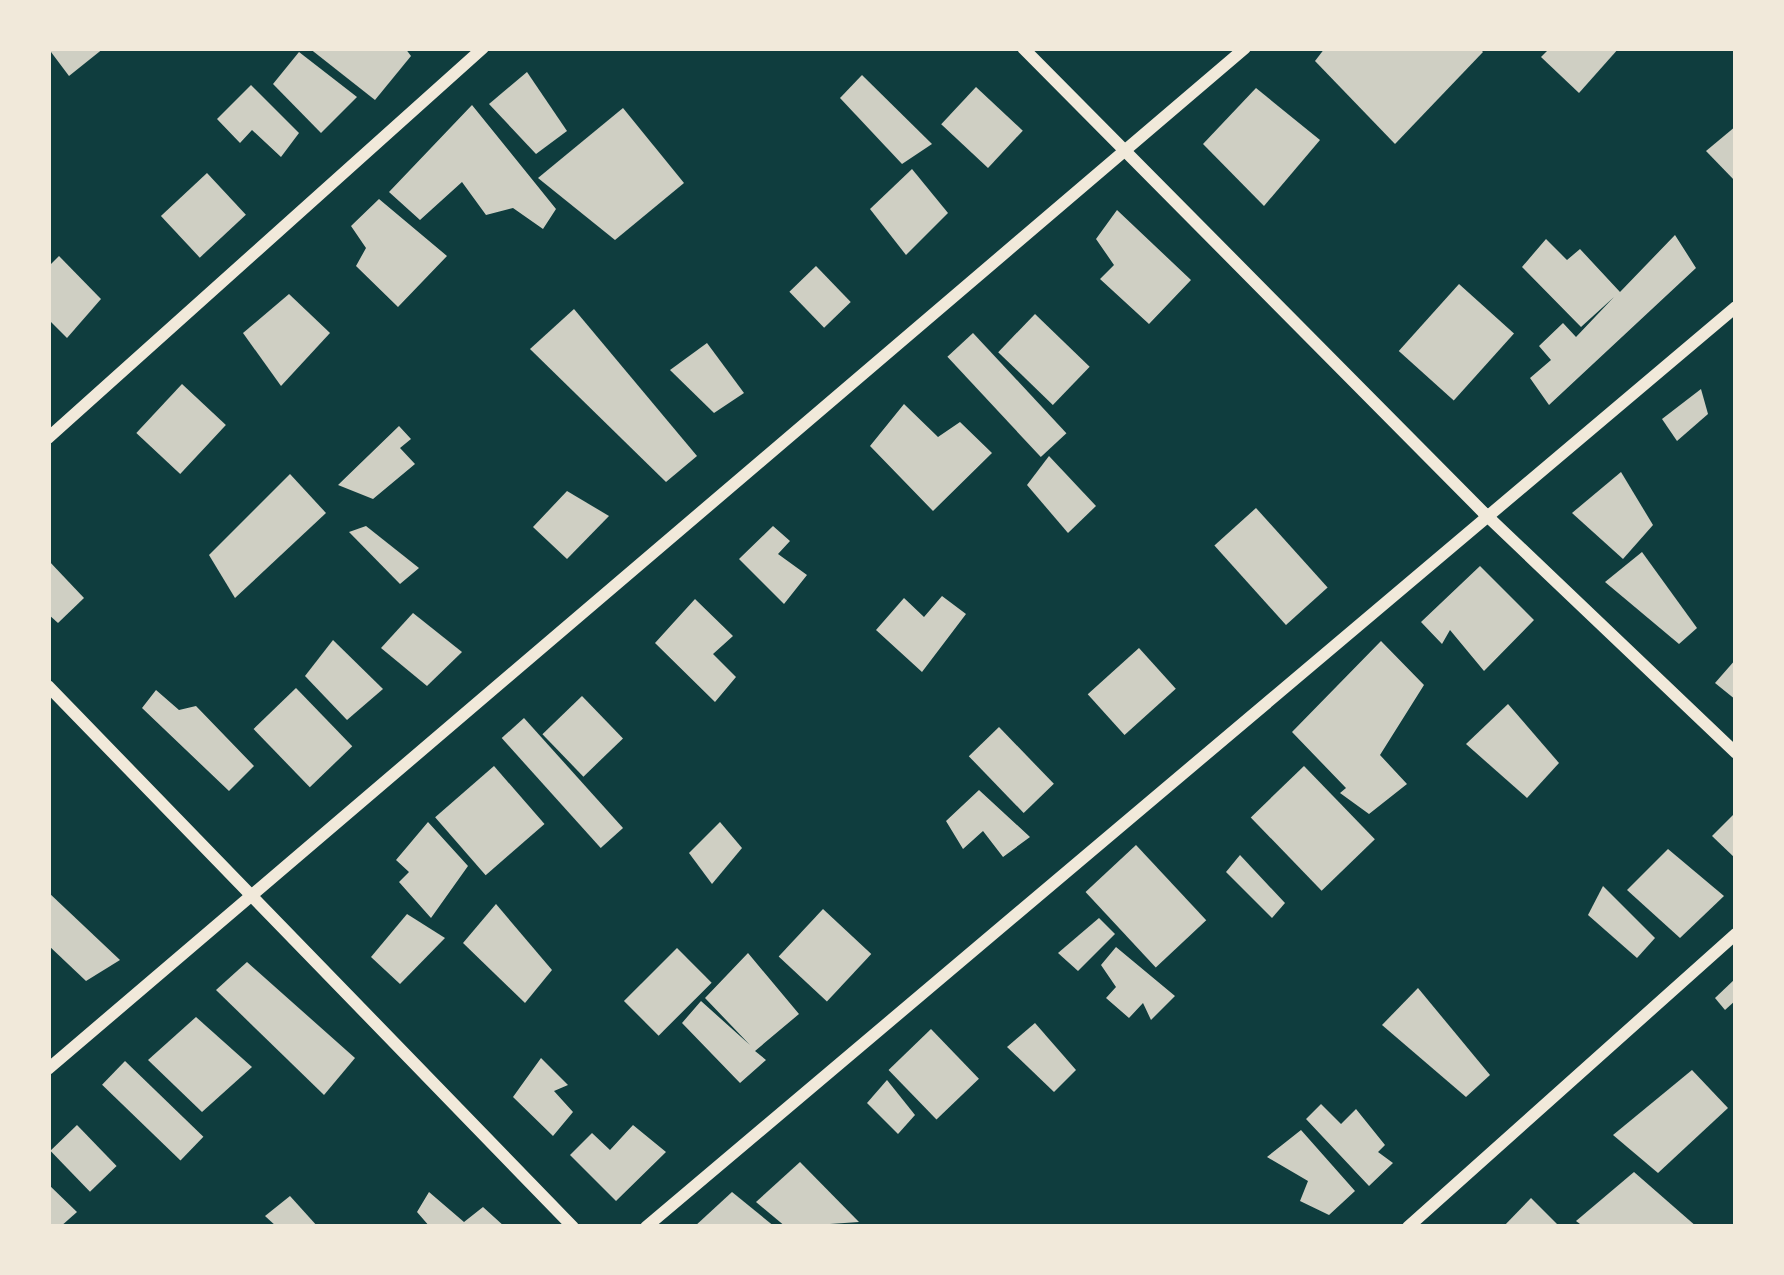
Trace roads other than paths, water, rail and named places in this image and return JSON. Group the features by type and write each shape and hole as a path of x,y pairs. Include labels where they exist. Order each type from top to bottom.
{"street":[{"path":"48,438 483,48"},
{"path":"1023,48 1484,513 1736,753"},
{"path":"48,1069 1245,48"},
{"path":"646,1227 1484,513 1736,307"},
{"path":"48,686 573,1227"},
{"path":"1408,1227 1736,934"}]}
